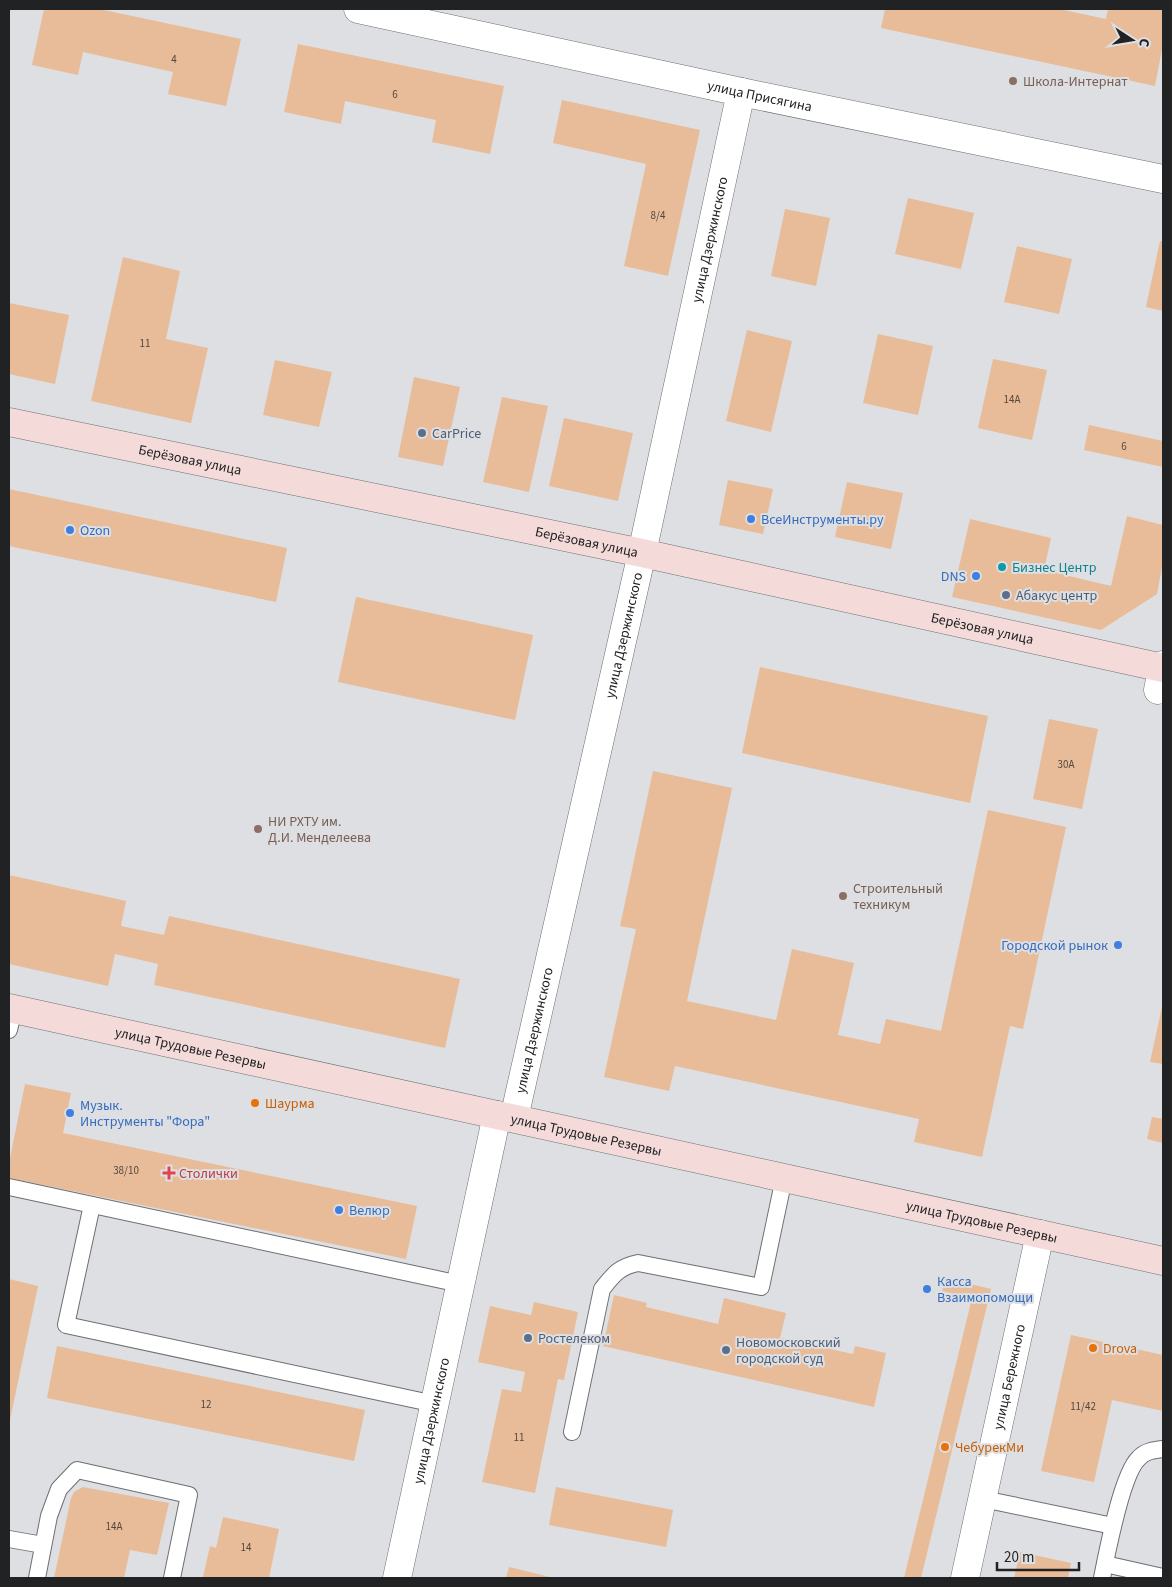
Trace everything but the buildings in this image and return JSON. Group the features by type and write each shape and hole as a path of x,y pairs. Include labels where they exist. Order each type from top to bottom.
{"street":[{"name":"улица Присягина","path":"358,9 741,92 1163,178"},
{"name":"улица Дзержинского","path":"397,1578 460,1284 506,1117 642,553 741,92"},
{"name":"Берёзовая улица","path":"9,422 642,553 1162,673"},
{"name":"улица Трудовые Резервы","path":"10,1016 506,1117 1163,1261"},
{"name":"улица Бережного","path":"965,1578 1040,1234"}],"lane":[{"path":"572,1432 602,1289 612,1276 623,1266 638,1263 761,1287 784,1178"},
{"path":"9,1188 460,1284"},
{"path":"92,1205 66,1325 435,1404"},
{"path":"1163,1449 1151,1450 1139,1457 1131,1467 1113,1526 1104,1571 1163,1577"},
{"path":"37,1578 49,1516 59,1490 77,1470 189,1495 172,1578"},
{"path":"983,1499 1113,1526"},
{"path":"9,1539 43,1545"}],"place":[{"name":"Школа-Интернат","path":"1013,81"},
{"name":"CarPrice","path":"422,433"},
{"name":"ВсеИнструменты.ру","path":"751,519"},
{"name":"Ozon","path":"70,530"},
{"name":"Бизнес Центр","path":"1002,567"},
{"name":"DNS","path":"976,576"},
{"name":"Абакус центр","path":"1006,595"},
{"name":"НИ РХТУ им. Д.И. Менделеева","path":"258,829"},
{"name":"Строительный техникум","path":"843,896"},
{"name":"Городской рынок","path":"1118,945"},
{"name":"Шаурма","path":"255,1103"},
{"name":"Музык. Инструменты \"Фора\"","path":"70,1113"},
{"name":"Столички","path":"169,1173"},
{"name":"Велюр","path":"339,1210"},
{"name":"Касса Взаимопомощи","path":"927,1289"},
{"name":"Ростелеком","path":"528,1338"},
{"name":"Drova","path":"1093,1348"},
{"name":"Новомосковский городской суд","path":"726,1350"},
{"name":"ЧебурекМи","path":"945,1447"}]}
